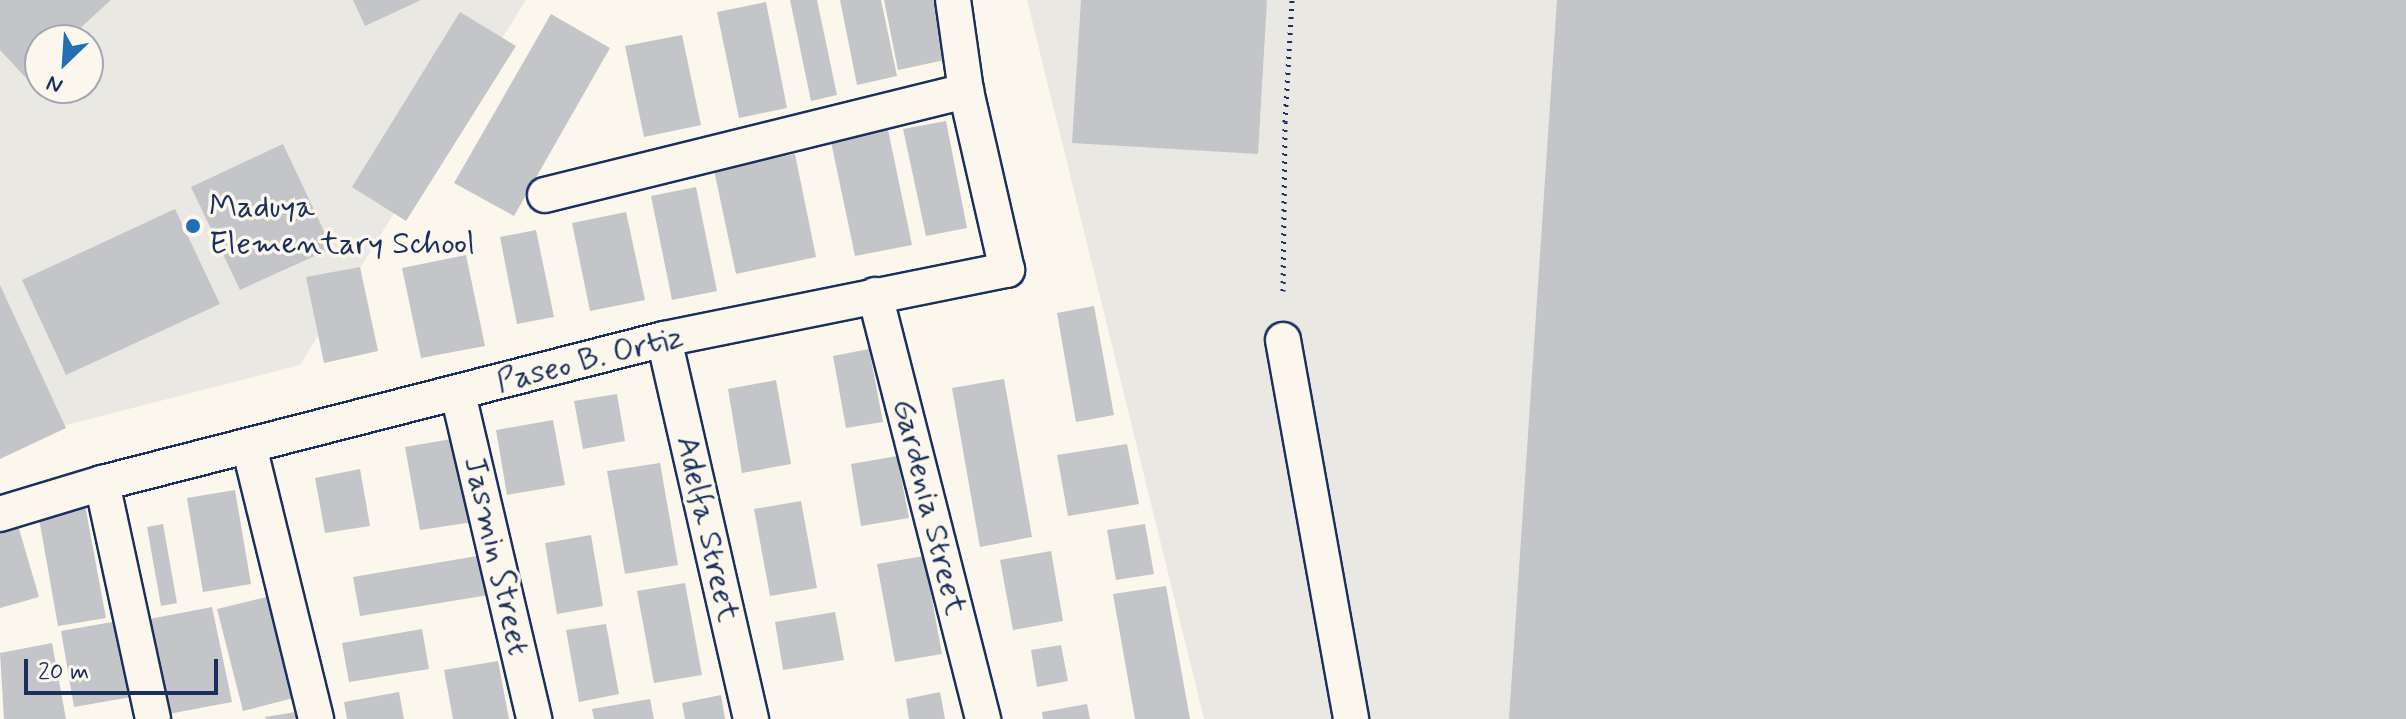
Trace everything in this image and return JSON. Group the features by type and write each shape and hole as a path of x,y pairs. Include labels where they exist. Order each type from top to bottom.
{"lane":[{"name":"Paseo B. Ortiz","path":"0,514 102,483 664,339 1007,270 966,91 953,0"},
{"path":"545,195 966,91"},
{"name":"Gardenia Street","path":"875,295 983,719"},
{"name":"Adelfa Street","path":"664,339 751,719"},
{"path":"1283,340 1351,719"},
{"name":"Jasmin Street","path":"458,394 534,719"},
{"path":"249,446 316,719"},
{"path":"102,483 153,719"}],"path":[{"path":"1283,340 1285,122 1292,0"}],"shaded area":[{"name":"Maduya Elementary School","path":"0,0 526,0 300,365 0,442"},
{"path":"1027,0 2406,0 2406,719 1204,719"}],"building":[{"path":"0,0 111,0 85,24 24,24 24,76 0,50"},
{"path":"353,0 421,0 365,26"},
{"path":"790,0 817,0 837,95 811,101"},
{"path":"840,0 881,0 897,76 857,85"},
{"path":"884,0 948,0 959,57 898,70"},
{"path":"1081,0 1267,0 1258,154 1072,143"},
{"path":"1557,0 2406,0 2406,719 1509,719"},
{"path":"766,2 787,108 739,118 717,12"},
{"path":"460,12 516,46 406,221 352,187"},
{"path":"551,14 610,48 514,216 454,183"},
{"path":"682,35 701,125 644,137 625,46"},
{"path":"946,121 967,228 926,236 903,129"},
{"path":"887,125 912,245 855,256 830,137"},
{"path":"283,144 332,248 240,290 191,187"},
{"path":"795,154 816,257 736,274 714,170"},
{"path":"696,187 717,291 672,300 651,196"},
{"path":"175,209 220,304 66,375 22,280"},
{"path":"626,212 645,300 590,311 572,223"},
{"path":"536,230 554,317 517,324 500,237"},
{"path":"466,255 485,346 421,358 402,268"},
{"path":"360,267 378,351 324,363 306,277"},
{"path":"0,285 66,428 0,459"},
{"path":"1094,306 1114,415 1076,422 1057,313"},
{"path":"869,349 883,422 846,428 833,356"},
{"path":"1004,379 1032,537 980,547 952,388"},
{"path":"776,380 791,464 742,473 728,389"},
{"path":"617,394 625,441 583,449 574,401"},
{"path":"553,420 565,485 507,495 496,430"},
{"path":"457,438 473,522 420,530 405,447"},
{"path":"1127,444 1139,504 1068,516 1057,455"},
{"path":"897,456 909,518 861,526 851,464"},
{"path":"660,463 678,565 625,574 607,471"},
{"path":"360,469 370,526 325,533 315,478"},
{"path":"235,490 251,584 203,592 187,498"},
{"path":"84,500 106,618 58,626 37,507"},
{"path":"801,501 817,588 770,596 754,509"},
{"path":"17,522 39,597 0,608 0,527"},
{"path":"163,524 177,603 161,606 147,527"},
{"path":"1145,524 1154,574 1116,580 1107,530"},
{"path":"591,535 603,606 557,614 545,543"},
{"path":"1051,551 1063,621 1013,630 1000,560"},
{"path":"483,555 489,595 360,616 353,577"},
{"path":"924,556 942,654 895,662 877,564"},
{"path":"685,583 702,675 654,683 637,591"},
{"path":"1166,586 1190,719 1135,719 1113,594"},
{"path":"271,596 297,697 243,711 217,609"},
{"path":"212,607 232,702 158,716 139,621"},
{"path":"835,612 844,660 783,670 775,622"},
{"path":"118,621 131,697 74,707 61,631"},
{"path":"606,624 619,694 579,702 566,630"},
{"path":"422,629 429,669 349,682 342,643"},
{"path":"52,643 66,719 4,719 0,653"},
{"path":"1061,645 1068,681 1037,687 1031,650"},
{"path":"498,661 509,719 453,719 444,670"},
{"path":"399,692 404,719 347,719 344,702"},
{"path":"940,692 945,719 909,719 906,699"},
{"path":"721,695 725,719 685,719 682,703"},
{"path":"650,699 654,719 594,719 592,709"},
{"path":"1087,704 1090,719 1043,719 1042,712"},
{"path":"308,710 310,719 265,717"}],"place":[{"name":"Maduya Elementary School","path":"193,226"}]}
